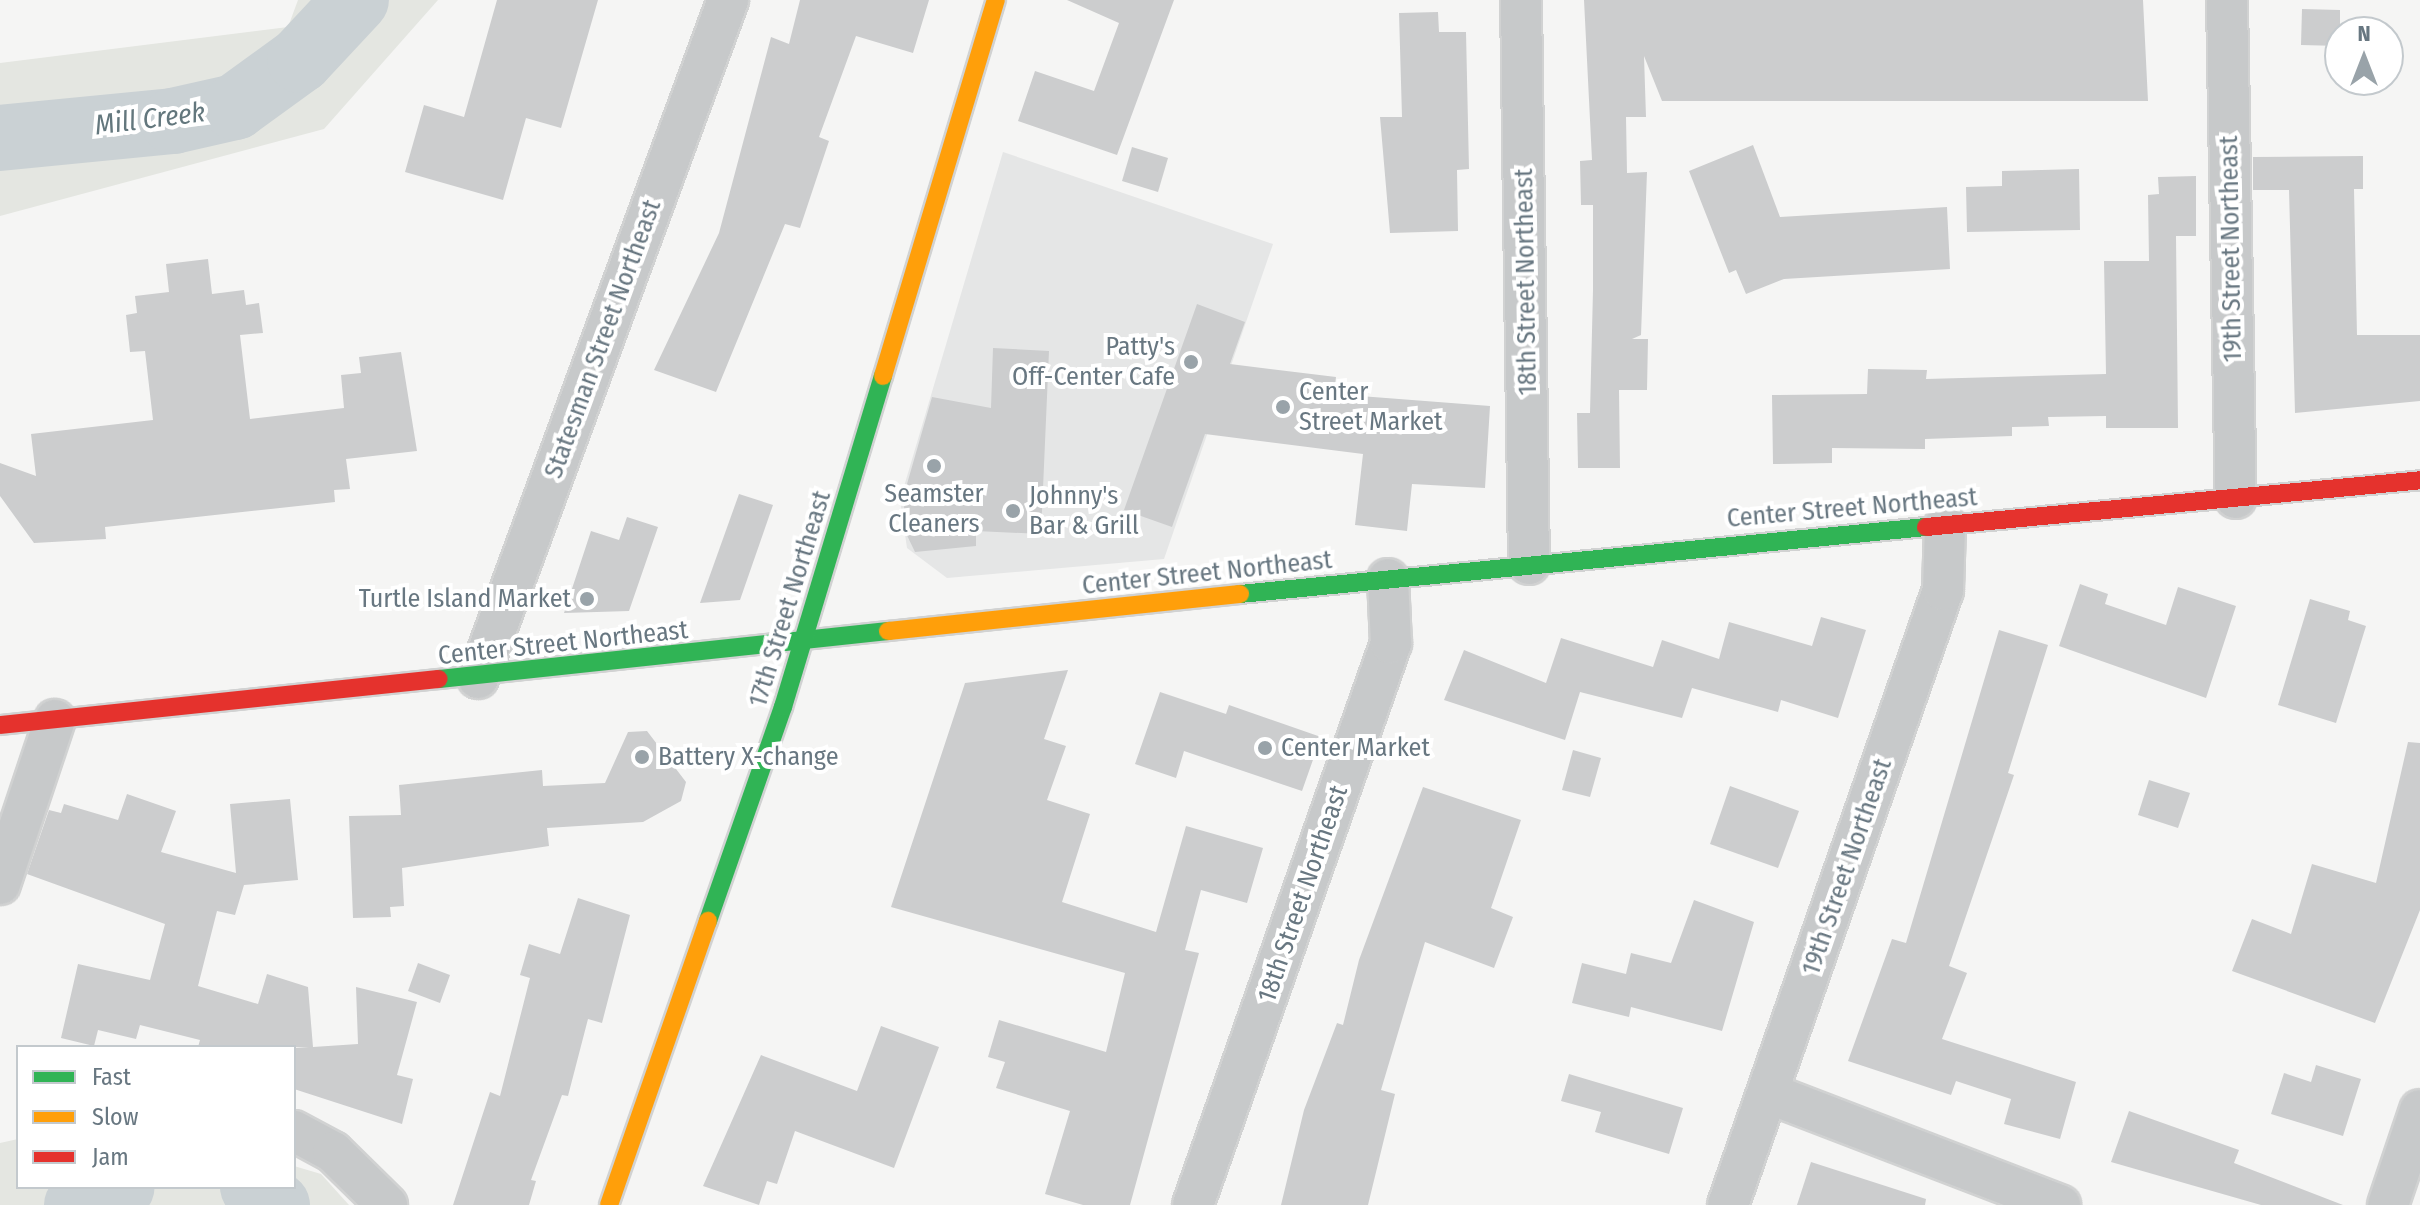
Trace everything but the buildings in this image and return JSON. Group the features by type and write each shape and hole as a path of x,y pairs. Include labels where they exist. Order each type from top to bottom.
{"main road":[{"name":"17th Street Northeast","path":"609,1205 803,644 996,0"},
{"name":"Center Street Northeast","path":"0,725 803,644 1529,564 2420,480"}],"street":[{"name":"Statesman Street Northeast","path":"478,678 728,0"},
{"name":"18th Street Northeast","path":"1521,0 1529,564"},
{"name":"19th Street Northeast","path":"2227,0 2236,498"},
{"name":"19th Street Northeast","path":"1728,1205 1943,590 1945,525"},
{"name":"18th Street Northeast","path":"1193,1205 1391,643 1388,579"},
{"path":"0,884 55,720"},
{"path":"1768,1093 2060,1205"},
{"path":"2388,1205 2420,1110"},
{"path":"296,1132 333,1152 387,1205"}],"shaded area":[{"path":"298,0 438,0 324,129 0,216 0,63 288,27"},
{"path":"1003,152 1273,244 1164,559 947,578 907,548 900,500"},
{"path":"16,1139 16,1189 296,1189 296,1167 321,1174 349,1205 0,1205 0,1143"}],"waterway":[{"name":"Mill Creek","path":"0,138 173,121 235,107 300,60 356,0"},
{"name":"Mill Creek","path":"77,1205 117,1189"},
{"name":"Mill Creek","path":"256,1189 277,1205"}],"traffic: fast":[{"path":"708,921 783,707 883,376"},
{"path":"1240,594 1926,527"},
{"path":"439,679 888,631"}],"traffic: slow":[{"path":"883,376 996,0"},
{"path":"888,631 1240,594"},
{"path":"609,1205 708,921"}],"traffic: jam":[{"path":"1926,527 2420,480"},
{"path":"0,725 439,679"}],"place":[{"name":"Patty's Off-Center Cafe","path":"1191,362"},
{"name":"Center Street Market","path":"1283,407"},
{"name":"Seamster Cleaners","path":"934,466"},
{"name":"Johnny's Bar & Grill","path":"1013,511"},
{"name":"Turtle Island Market","path":"587,599"},
{"name":"Center Market","path":"1265,748"},
{"name":"Battery X-change","path":"642,757"}]}
